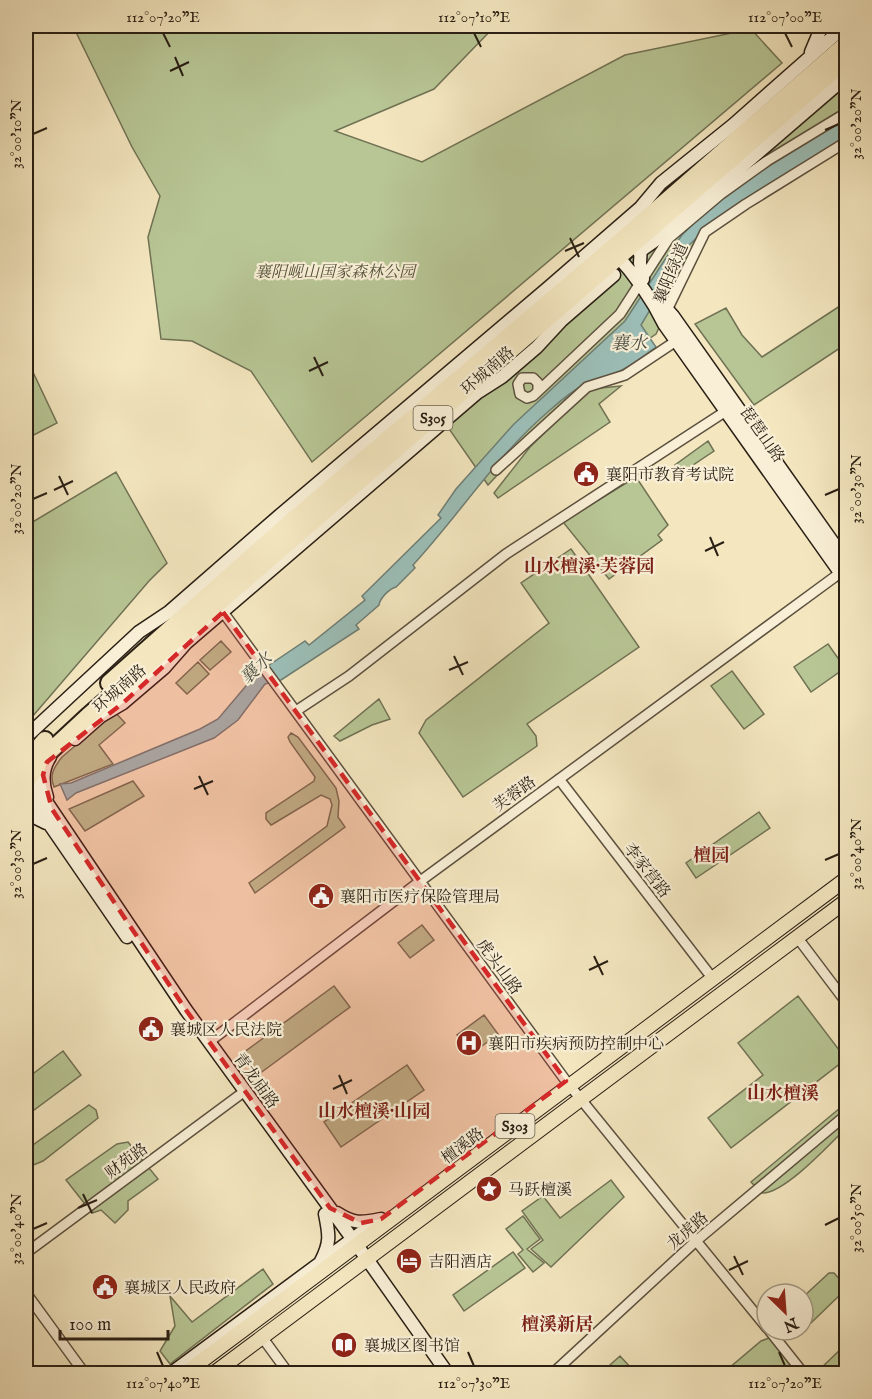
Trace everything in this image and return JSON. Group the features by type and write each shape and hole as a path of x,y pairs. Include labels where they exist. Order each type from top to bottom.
{"highway":[{"name":"环城南路","path":"26,776 37,747 81,707 608,274 621,246 846,44"},
{"name":"环城南路","path":"26,776 59,742 213,598 621,246 846,60"}],"main road":[{"name":"檀溪路","path":"184,1374 351,1245 711,976 846,879"},
{"name":"檀溪路","path":"213,1374 264,1339 799,940 846,901"}],"street":[{"path":"806,78 809,56 822,26"},
{"path":"621,246 640,208 661,183 733,125 845,26"},
{"path":"621,246 660,237 846,77"},
{"name":"襄阳绿道","path":"538,390 538,383 533,378 522,378 518,384 518,391 530,398 599,336 620,314 669,238 722,194 767,161 846,113"},
{"name":"襄阳绿道","path":"660,306 705,232 846,142"},
{"path":"621,246 641,281 660,306"},
{"path":"621,246 641,281"},
{"path":"608,274 641,281"},
{"name":"琵琶山路","path":"660,306 664,324 843,577"},
{"name":"琵琶山路","path":"660,306 846,561"},
{"path":"496,470 587,387 625,375 676,341"},
{"path":"296,711 350,676 506,554 726,411"},
{"name":"芙蓉路","path":"209,1042 559,779 843,577"},
{"path":"26,737 139,632 169,612 213,598"},
{"path":"47,762 101,716 123,703 164,668 186,644 213,598"},
{"name":"虎头山路","path":"213,598 582,1102 755,1313"},
{"path":"52,809 43,788 43,775 47,762 59,742"},
{"name":"青龙庙路","path":"26,776 52,809 242,1093"},
{"name":"青龙庙路","path":"26,776 50,825 351,1245 448,1374"},
{"name":"李家营路","path":"559,779 711,976"},
{"path":"26,813 50,825"},
{"path":"711,976 846,873"},
{"path":"846,908 799,940 846,1002"},
{"path":"170,1374 320,1264 351,1245 381,1219 568,1083"},
{"name":"财苑路","path":"26,1253 242,1093"},
{"name":"龙虎路","path":"552,1374 696,1241 846,1115"},
{"path":"320,1264 328,1249 327,1211 361,1223 381,1219"},
{"name":"青龙庙路","path":"365,1263 438,1374"},
{"path":"26,1293 85,1374"},
{"path":"221,1374 264,1339 289,1374"},
{"name":"虎头山路","path":"778,1342 804,1374"}],"highlighted area":[{"path":"223,612 566,1081 381,1219 361,1223 330,1208 186,1010 52,809 43,775 47,762 123,703"}],"green space":[{"name":"襄阳岘山国家森林公园","path":"73,26 495,26 434,89 335,131 422,162 625,55 751,29 782,63 312,462 251,371 192,341 161,339 148,237 160,196 132,147"},
{"path":"846,60 846,148 705,232 656,334 583,384 488,485 438,413"},
{"path":"846,302 846,344 754,405 695,324 726,308 742,335 762,357"},
{"path":"32,370 57,423 26,439 26,375"},
{"path":"621,386 599,404 610,422 498,498 494,493 530,447 590,389"},
{"path":"708,441 714,451 681,473 675,465"},
{"path":"116,472 167,563 26,724 26,526"},
{"path":"636,477 668,525 658,535 662,540 609,579 563,522"},
{"path":"571,549 639,647 527,724 536,736 537,746 463,797 419,733 426,720 549,623 521,583"},
{"path":"221,641 231,652 210,670 200,660"},
{"path":"828,644 845,668 811,692 794,667"},
{"path":"198,662 209,674 187,694 176,683"},
{"path":"732,671 764,714 744,729 711,686"},
{"path":"379,699 390,719 340,741 334,736"},
{"path":"115,712 125,723 99,745 113,764 54,787 53,771 62,757"},
{"path":"291,733 298,737 336,788 339,801 338,817 345,827 255,893 249,883 327,826 332,805 330,799 321,795 271,825 266,819 266,813 314,781 315,777 290,742 288,737"},
{"path":"133,781 144,796 85,831 69,809"},
{"path":"759,812 770,828 696,878 686,863"},
{"path":"422,925 434,940 410,958 398,943"},
{"path":"334,986 350,1007 259,1074 243,1053"},
{"path":"798,996 846,1059 731,1148 708,1118 763,1075 738,1043"},
{"path":"484,1015 498,1034 471,1054 457,1035"},
{"path":"63,1051 81,1075 26,1116 26,1079"},
{"path":"407,1065 424,1090 341,1147 324,1122"},
{"path":"846,1103 846,1128 794,1177 782,1186 762,1193 751,1182"},
{"path":"89,1105 96,1110 98,1118 43,1161 26,1168 26,1150"},
{"path":"128,1142 158,1179 128,1201 128,1210 115,1223 101,1210 92,1213 66,1180 117,1144"},
{"path":"611,1180 624,1197 551,1267 531,1249 543,1240 522,1211 543,1196 560,1218"},
{"path":"523,1216 540,1239 527,1249 544,1263 533,1272 518,1254 523,1250 506,1229"},
{"path":"513,1252 525,1268 464,1311 453,1295"},
{"path":"263,1269 273,1284 170,1364 160,1351 175,1326 170,1296 192,1322"},
{"path":"829,1273 834,1273 844,1284 844,1291 815,1319 815,1286"},
{"path":"760,1342 772,1342 799,1373 722,1374"},
{"path":"846,1344 846,1373 816,1373"},
{"path":"620,1356 632,1369 627,1373 601,1373"}],"water":[{"name":"襄水","path":"846,117 846,139 704,231 688,246 641,325 656,347 622,370 577,389 531,427 496,465 413,565 415,568 396,587 385,594 379,605 356,625 359,629 281,680 265,684 238,720 214,738 76,793 67,800 60,784 71,783 200,729 218,719 256,674 305,641 309,645 365,600 362,596 441,518 438,515 456,489 514,424 625,321 682,235 733,188"}],"place":[{"name":"襄阳市教育考试院","path":"586,474"},
{"name":"襄阳市医疗保险管理局","path":"321,896"},
{"name":"襄城区人民法院","path":"151,1029"},
{"name":"襄阳市疾病预防控制中心","path":"469,1043"},
{"name":"马跃檀溪","path":"489,1189"},
{"name":"吉阳酒店","path":"409,1261"},
{"name":"襄城区人民政府","path":"105,1287"},
{"name":"襄城区图书馆","path":"344,1345"}],"district":[{"name":"山水檀溪·芙蓉园","path":"589,566"},
{"name":"檀园","path":"711,855"},
{"name":"山水檀溪","path":"783,1093"},
{"name":"山水檀溪·山园","path":"374,1111"},
{"name":"檀溪新居","path":"557,1324"}]}
